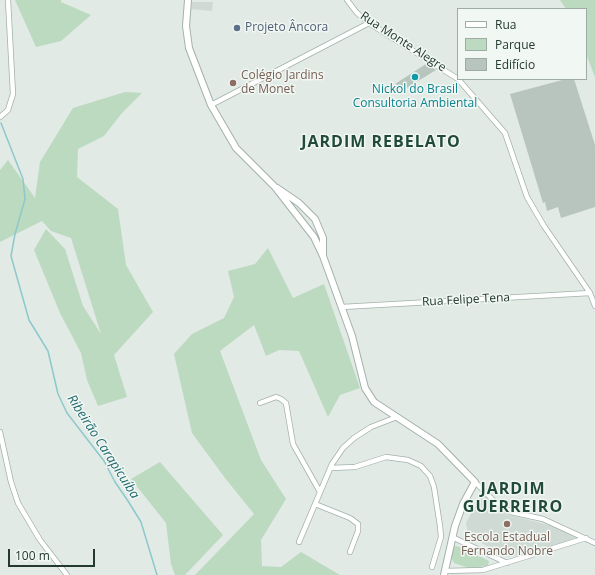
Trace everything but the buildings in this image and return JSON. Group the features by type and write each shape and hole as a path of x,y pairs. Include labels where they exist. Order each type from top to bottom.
{"street":[{"path":"0,117 8,110 13,94 8,0"},
{"path":"188,0 186,26 189,48 211,105 236,148 275,187 314,237 323,256 352,336 365,388 374,402 438,444 494,500 511,512 543,519 595,543"},
{"name":"Rua Monte Alegre","path":"347,0 357,13 369,23 457,78"},
{"path":"211,105 369,23"},
{"name":"Rua Monte Alegre","path":"459,80 506,133 527,197 590,293 595,306"},
{"path":"275,187 299,203 315,219 323,238 323,256"},
{"name":"Rua Felipe Tena","path":"342,307 590,293"},
{"path":"260,403 276,397 282,398 286,404 293,444 320,492"},
{"path":"299,542 331,468 344,448 354,438 371,427 397,417"},
{"path":"0,432 11,482 18,502 40,540 68,575"},
{"path":"331,468 355,467 386,457 408,460 421,466 430,476 434,487 440,526 440,537 432,567"},
{"path":"475,482 463,504 452,537 445,573 483,570 586,538"},
{"path":"315,504 350,518 358,524 358,531 350,552"},
{"path":"452,537 507,563"}],"shaded area":[{"path":"192,2 213,2 212,11 191,9"},
{"name":"Escola Estadual Fernando Nobre","path":"482,492 499,509 509,515 553,526 576,538 526,554 506,557 468,535 466,523"}],"green space":[{"path":"15,0 61,0 61,2 91,15 61,41 36,47"},
{"path":"560,0 595,0 595,77 587,57 587,8 565,8"},
{"path":"125,92 142,93 122,113 104,136 78,149 77,177 118,209 126,265 153,312 114,355 127,397 98,406 87,380 81,353 60,313 34,250 46,229 65,249 83,306 101,334 71,238 51,231 42,221 0,242 0,170 8,160 35,198 40,162 73,108"},
{"path":"268,248 293,298 324,284 360,388 340,395 328,417 299,351 279,350 266,356 254,325 220,351 261,460 286,499 261,540 262,566 281,567 301,552 340,575 195,575 254,514 192,433 174,354 192,334 224,318 234,297 228,271 255,264"},
{"path":"160,462 223,535 185,575 175,575 171,564 166,523 131,479"},
{"path":"455,546 464,548 489,561 488,566 469,568 454,563 451,557 452,548"}],"waterway":[{"name":"Ribeirão Carapicuíba","path":"1,123 23,179 25,199 15,234 11,256 29,320 48,351 58,394 67,413 104,461 115,482 141,522 157,575"}],"place":[{"name":"Projeto Âncora","path":"237,28"},
{"name":"Nickol do Brasil Consultoria Ambiental","path":"415,77"},
{"name":"Colégio Jardins de Monet","path":"233,83"},
{"name":"Escola Estadual Fernando Nobre","path":"507,524"}],"district":[{"name":"JARDIM REBELATO","path":"381,142"},
{"name":"JARDIM GUERREIRO","path":"513,498"}]}
